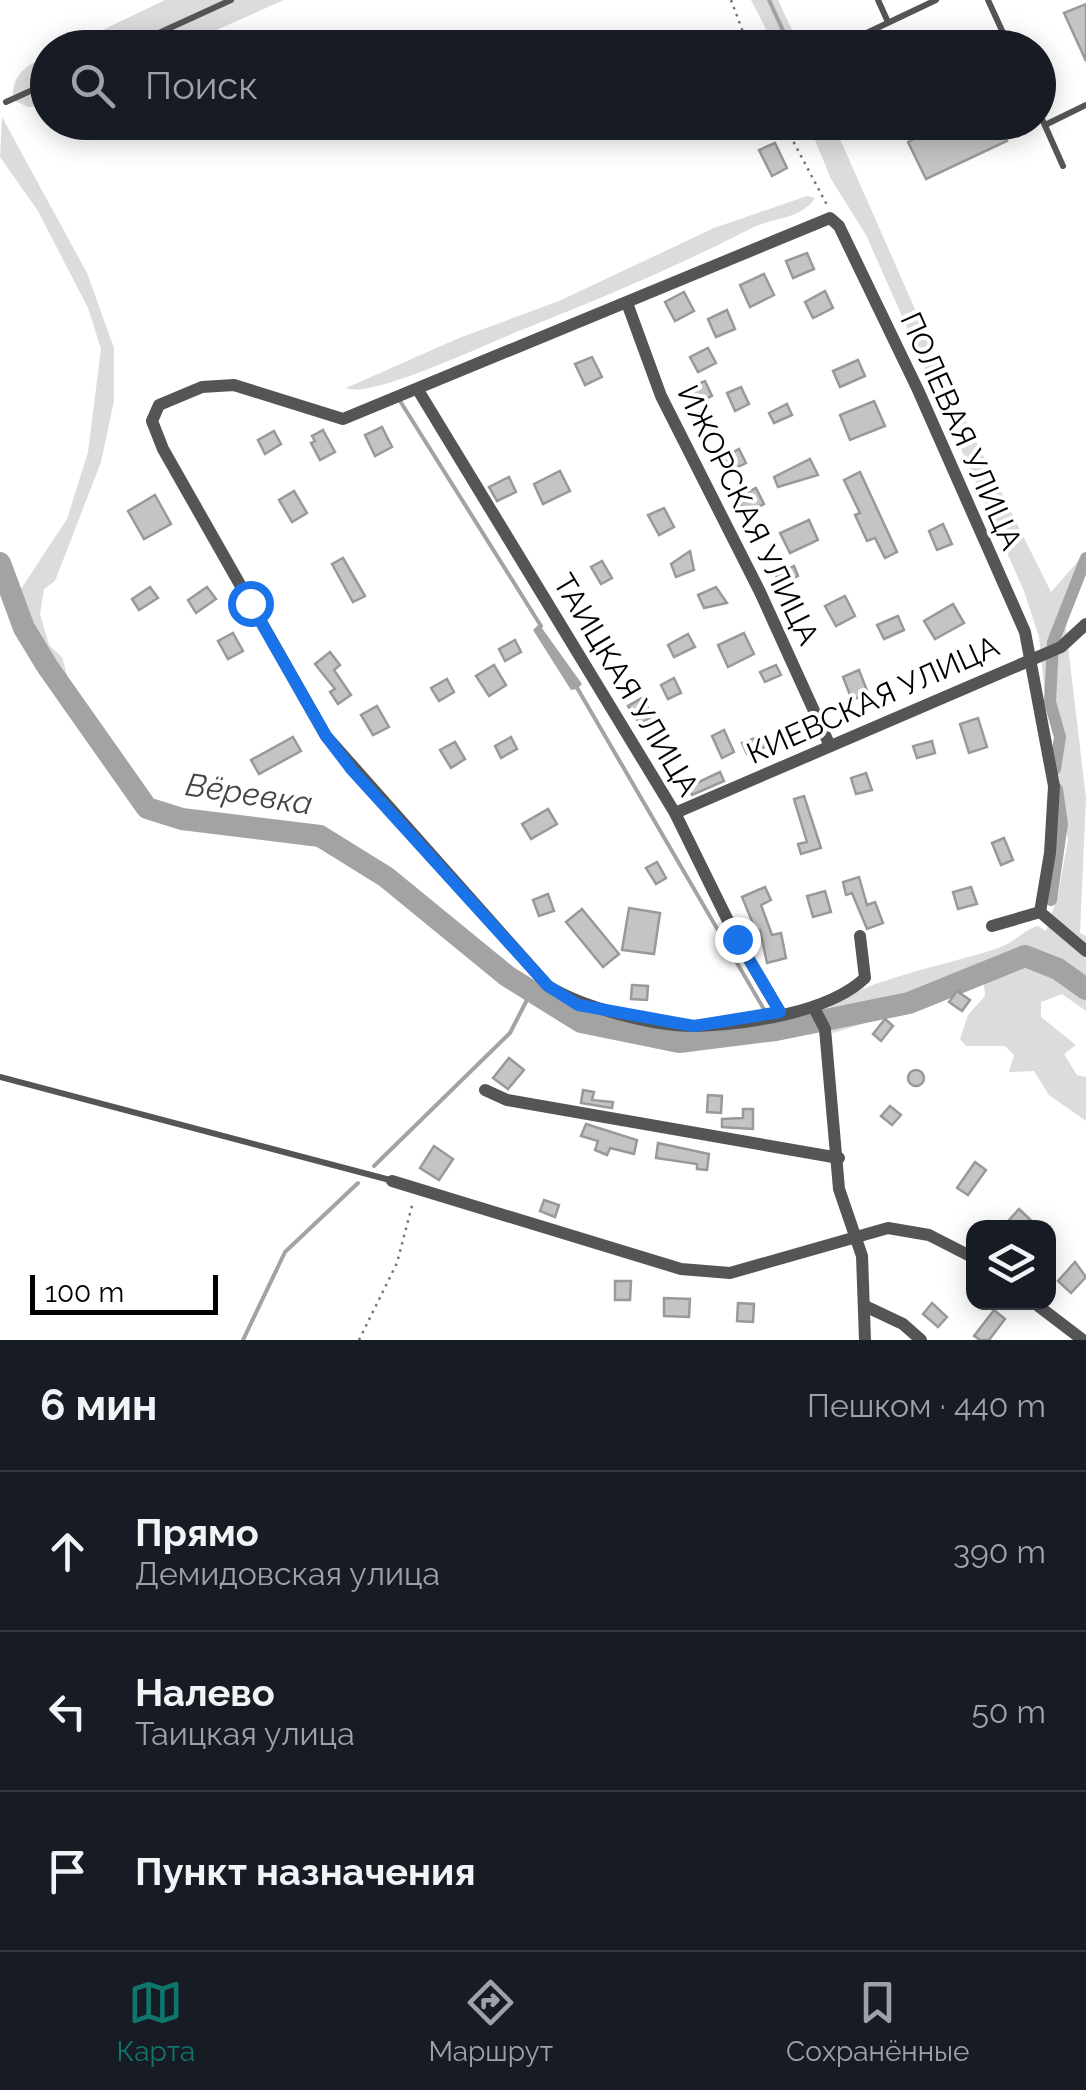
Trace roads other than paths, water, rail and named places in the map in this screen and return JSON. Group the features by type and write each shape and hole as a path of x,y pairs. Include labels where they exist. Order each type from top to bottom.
{"street":[{"name":"ПОЛЕВАЯ УЛИЦА","path":"627,303 824,218 839,226 918,390 1024,632 1032,659 1054,786 1050,853 1040,912"},
{"path":"627,303 343,419 234,386 202,387 160,404 152,421 163,449 326,736 548,986 578,1005 694,1026 814,1008 850,992 865,978 860,936"},
{"name":"ИЖОРСКАЯ УЛИЦА","path":"627,303 662,396 760,592 830,746"},
{"name":"ТАИЦКАЯ УЛИЦА","path":"418,390 676,813 737,939 780,1012"},
{"name":"КИЕВСКАЯ УЛИЦА","path":"676,813 1061,647 1086,624"},
{"path":"992,926 1040,912 1086,951"},
{"path":"814,1008 825,1030 839,1189 856,1236 867,1308 865,1340"},
{"path":"485,1090 507,1100 839,1158"},
{"path":"392,1180 417,1191 681,1269 730,1273 856,1236 905,1228 966,1252"},
{"path":"867,1308 903,1324 921,1340"},
{"path":"1044,1310 1083,1340"}],"lane":[{"path":"165,30 231,0"},
{"path":"878,0 888,22"},
{"path":"871,30 936,0"},
{"path":"988,0 1002,30"},
{"path":"6,102 30,91"},
{"path":"1056,120 1086,105"},
{"path":"1052,140 1063,166"},
{"path":"0,1077 392,1180"}],"waterway":[{"path":"769,0 783,30"},
{"path":"400,401 541,626"},
{"path":"1055,769 1060,737 1050,702 1053,642 1086,558"},
{"name":"Вёревка","path":"0,563 24,628 147,808 182,819 320,836 386,877 507,976 581,1022 679,1042 776,1030 909,1003 1025,956 1058,969 1086,989"},
{"path":"576,686 776,1030"},
{"path":"1051,900 1062,824 1057,789"},
{"path":"374,1166 510,1033 531,992"},
{"path":"243,1340 285,1252 358,1183"}]}
